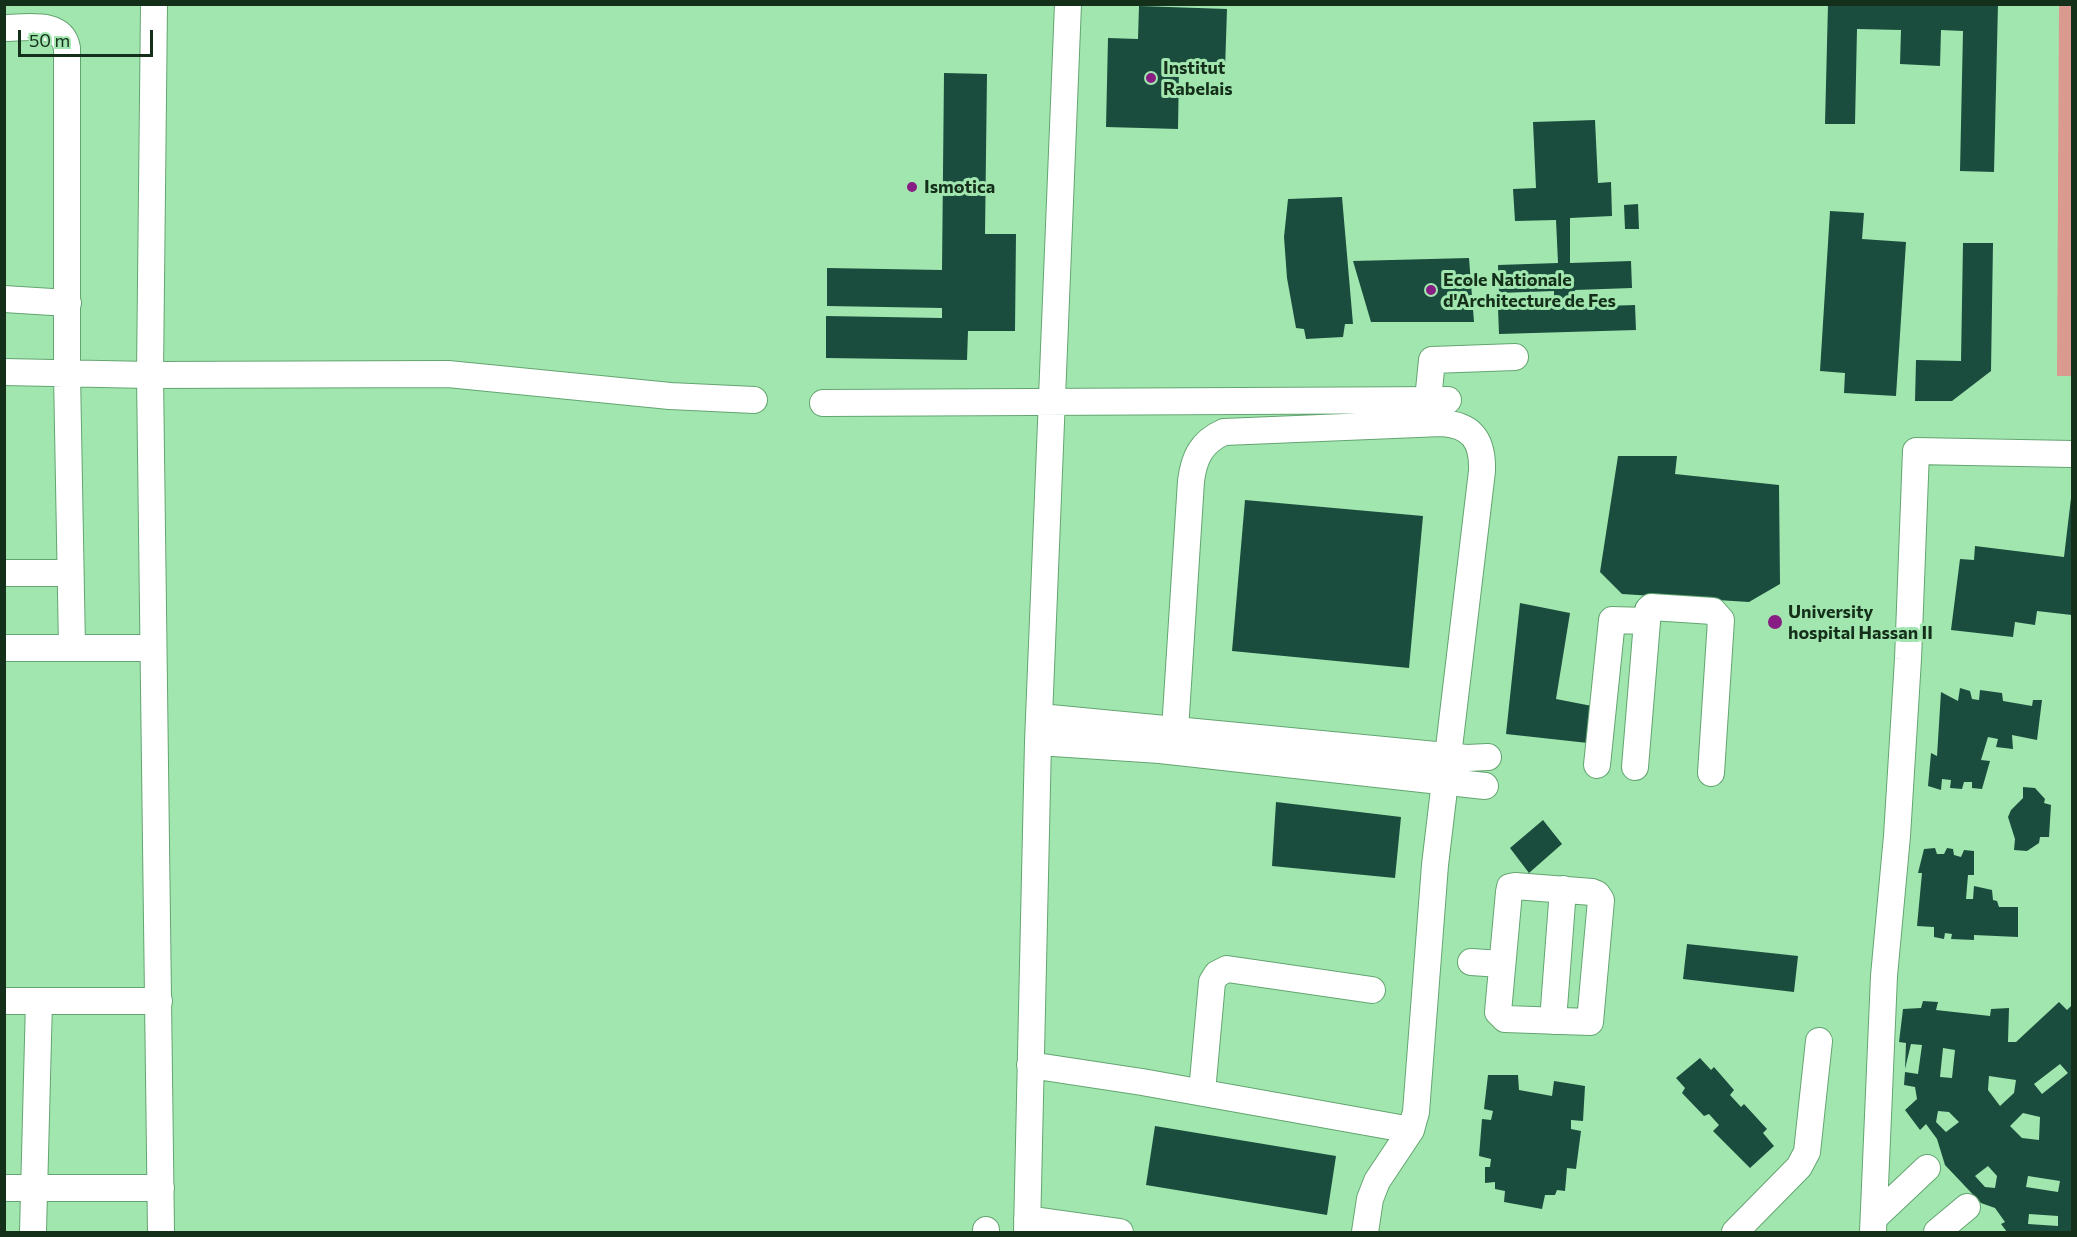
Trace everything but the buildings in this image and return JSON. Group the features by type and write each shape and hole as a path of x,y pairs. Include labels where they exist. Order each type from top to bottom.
{"street":[{"path":"154,4 150,375 161,1233"},
{"path":"1068,4 1039,730 1027,1226 1120,1233"},
{"path":"4,28 54,30 65,40 68,60 67,374 72,648"},
{"path":"4,299 68,303"},
{"path":"823,403 1438,400 1432,360 1515,357"},
{"path":"4,372 150,375 448,374 670,396 754,400"},
{"path":"1175,729 1191,481 1193,464 1202,447 1224,432 1456,424 1471,432 1476,438 1482,462 1435,865 1418,1092 1411,1130 1377,1182 1370,1199 1365,1233"},
{"path":"1874,1225 1884,976 1897,836 1908,659 1916,451 2073,454"},
{"path":"4,573 69,573"},
{"path":"1635,767 1646,621 1651,607 1713,611 1721,620 1711,773"},
{"path":"1597,765 1612,620 1646,621"},
{"path":"4,648 152,648"},
{"path":"1145,738 1175,729 1449,756 1488,757"},
{"path":"1039,730 1145,738 1485,786"},
{"path":"1510,887 1563,889 1592,892 1597,894 1601,900 1592,1019 1586,1023 1505,1019 1498,1012 1510,887"},
{"path":"1553,1021 1563,889"},
{"path":"1471,963 1502,964"},
{"path":"1202,1092 1212,982 1217,974 1227,969 1372,990"},
{"path":"4,1001 159,1001"},
{"path":"33,1233 39,1001"},
{"path":"1735,1233 1799,1167 1807,1152 1819,1041"},
{"path":"1030,1065 1202,1092 1411,1130"},
{"path":"1874,1225 1927,1168"},
{"path":"4,1188 160,1188"},
{"path":"1937,1233 1967,1207"}],"shaded area":[{"path":"2072,4 2072,376 2057,376 2059,5"}],"place":[{"name":"Institut Rabelais","path":"1151,78"},
{"name":"Ismotica","path":"912,187"},
{"name":"Ecole Nationale d'Architecture de Fes","path":"1431,290"},
{"name":"University hospital Hassan II","path":"1775,622"}]}
